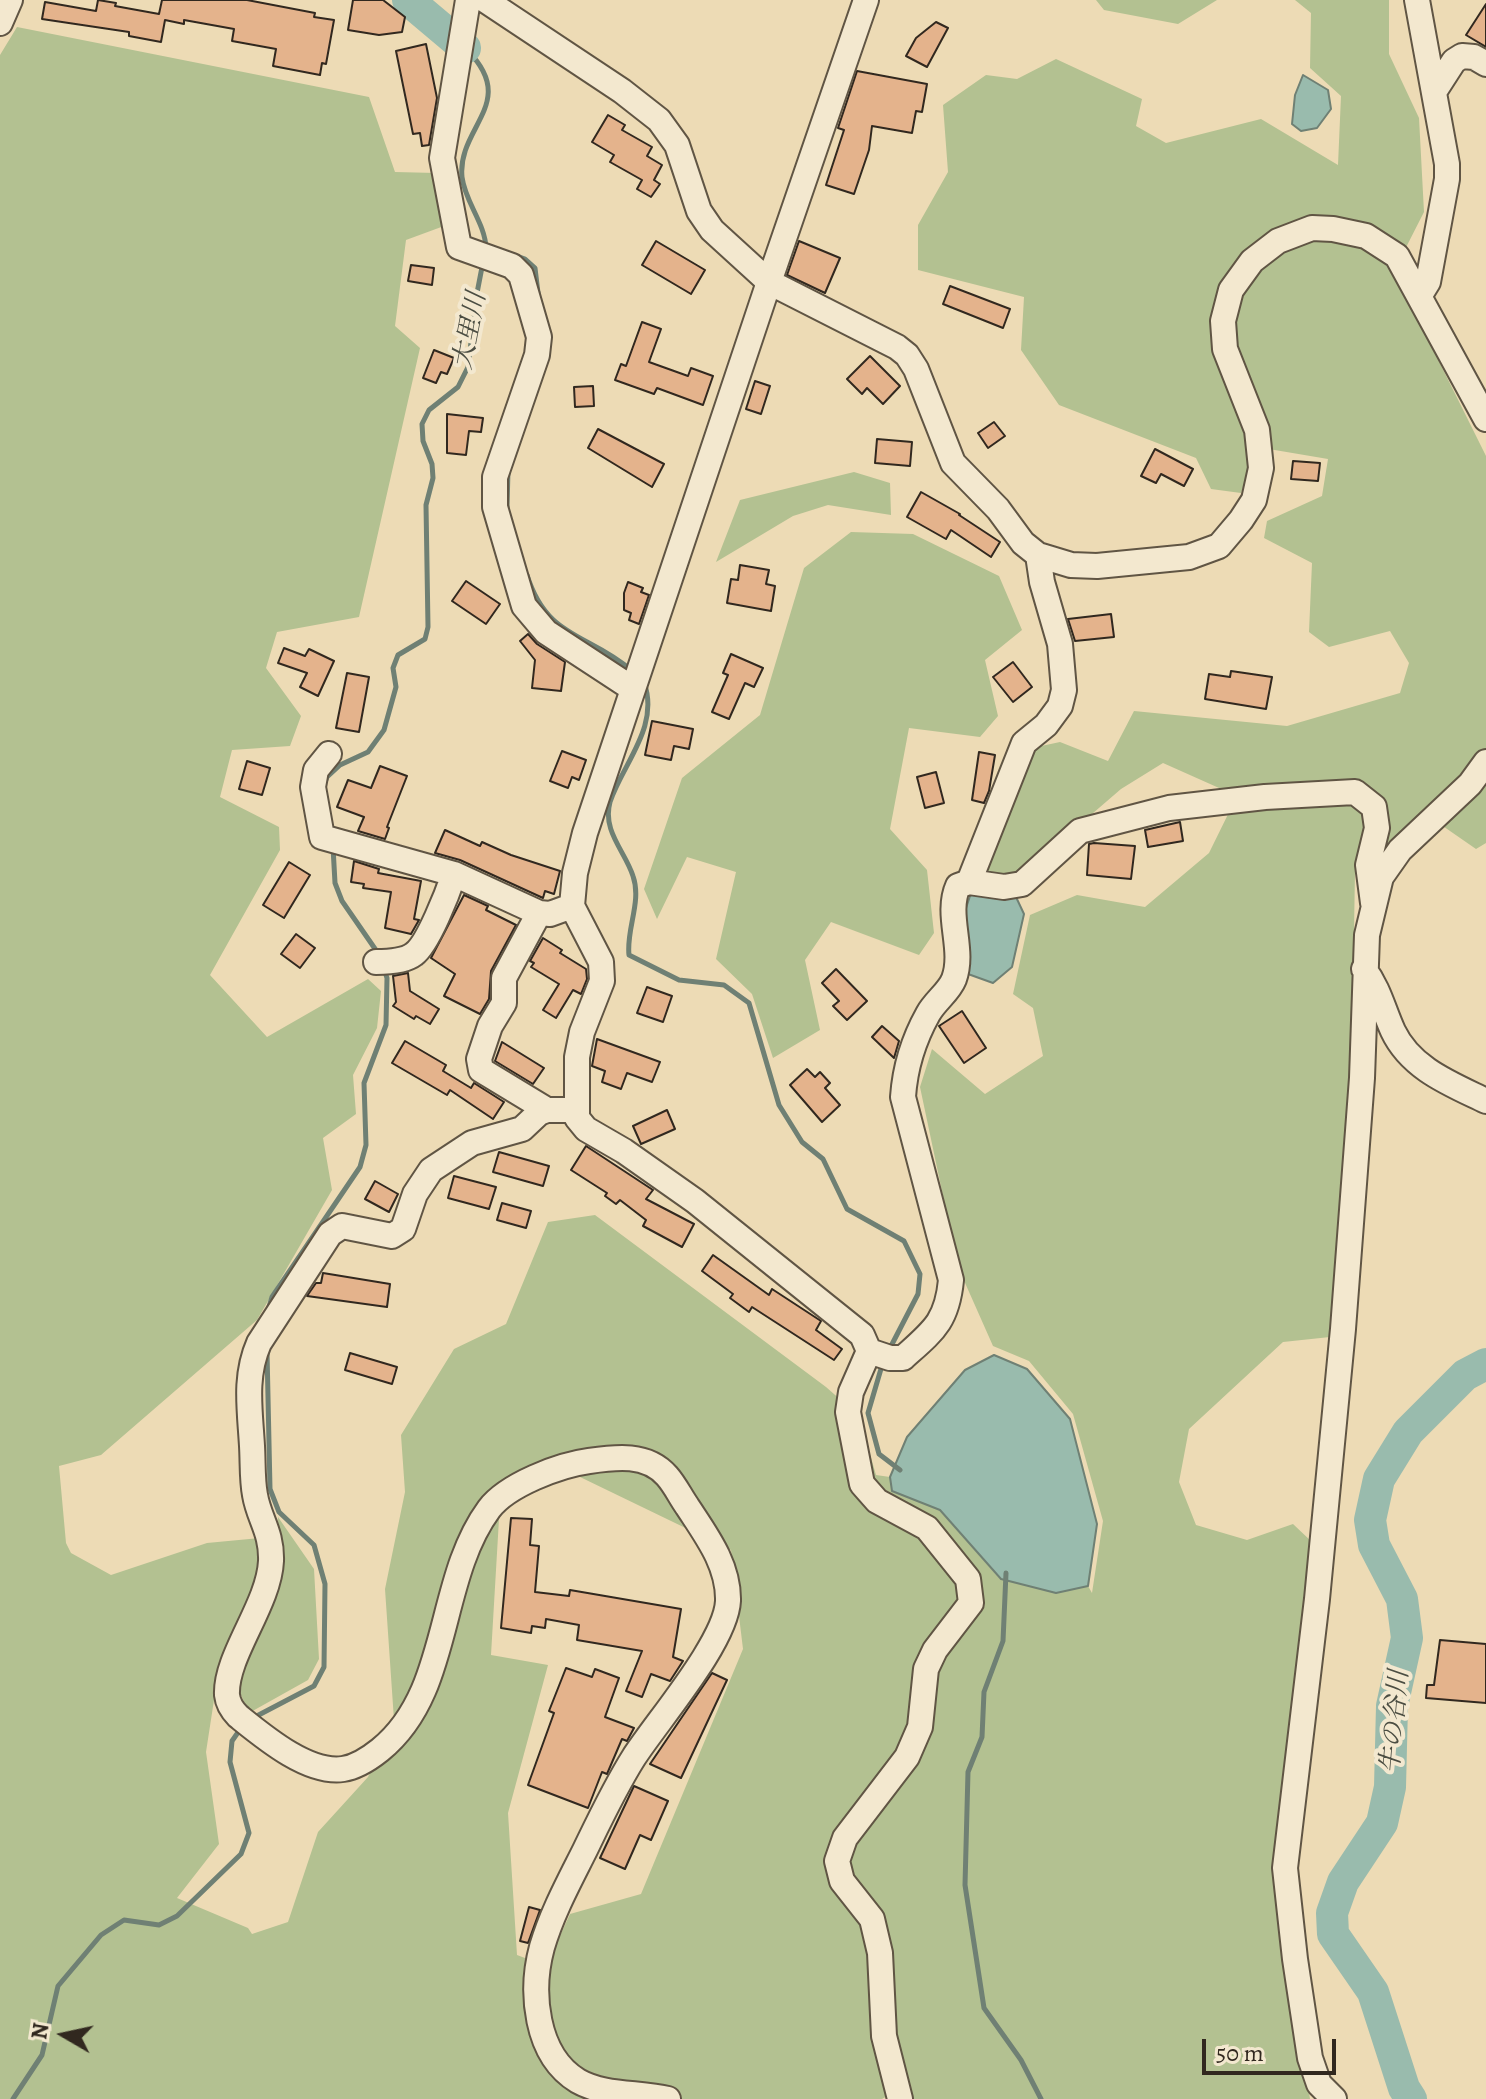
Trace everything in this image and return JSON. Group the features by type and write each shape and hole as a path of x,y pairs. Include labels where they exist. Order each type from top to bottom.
{"street":[{"path":"0,23 10,0"},
{"path":"468,0 442,158 459,247 512,266 521,275 539,337 537,355 495,477 495,507 524,606 546,632 633,689"},
{"path":"866,0 585,833 575,873 572,906 601,962 602,981 582,1032 577,1057 577,1118 586,1129 624,1151 695,1201 862,1335 879,1354 903,1358 939,1326 949,1302 951,1280 903,1097 905,1070 928,1012 953,982 957,969 953,898 958,886 969,882 1004,887 1022,884 1080,831 1169,808 1265,797 1355,792 1374,807 1377,828 1368,865 1373,903"},
{"path":"1417,0 1447,164 1428,282 1420,295"},
{"path":"499,4 659,120 677,145 699,211 712,230 769,282 907,355 916,369 953,463 998,509 1023,543 1038,555 1071,565 1097,566 1189,557 1219,546 1241,520 1254,500 1261,468 1257,430 1225,349 1223,321 1231,290 1252,261 1278,241 1312,228 1366,236 1397,256 1486,419"},
{"path":"1434,92 1454,61 1462,56 1474,57 1486,64"},
{"path":"969,882 1024,743 1046,725 1060,706 1064,690 1060,644 1042,582 1038,555"},
{"path":"329,754 316,770 313,787 330,839 454,874 539,913 550,914 572,906"},
{"path":"1334,2099 1319,2084 1310,2058 1285,1868 1317,1599 1343,1329 1362,1078 1364,969 1373,903 1381,877 1400,850 1470,784 1486,762"},
{"path":"383,962 414,954 439,914 454,874"},
{"path":"539,913 504,978 504,1003 490,1026 479,1059 481,1070 547,1110"},
{"path":"1364,969 1377,986 1393,1032 1409,1056 1434,1076 1486,1101"},
{"path":"576,1110 539,1113 522,1129 472,1143 431,1170 415,1194 403,1229 392,1236 342,1226 330,1234 259,1343 248,1382 255,1498 269,1531 271,1562 263,1596 230,1673 227,1695 231,1709 293,1756 321,1767 343,1769 367,1760 398,1735 427,1682 466,1549 490,1507 519,1485 576,1463 622,1457 645,1461 666,1474 711,1543 727,1576 728,1605 721,1628 694,1673 635,1756 611,1796 554,1912 541,1951 537,2001 543,2041 561,2066 578,2081 600,2089 668,2099"},
{"path":"879,1354 851,1392 848,1412 862,1484 877,1501 927,1528 968,1579 971,1603 935,1650 926,1669 920,1727 907,1757 845,1838 837,1861 842,1881 872,1919 880,1953 884,2036 900,2099"}],"green space":[{"path":"1096,0 1217,0 1178,24 1104,10"},
{"path":"1295,0 1389,0 1389,54 1419,118 1424,212 1394,271 1486,456 1486,843 1476,849 1424,813 1355,871 1352,1051 1330,1337 1283,1342 1189,1429 1179,1482 1196,1525 1247,1540 1293,1524 1312,1542 1272,1872 1310,2099 891,2099 889,2095 882,2099 0,2099 0,55 17,27 369,97 395,172 436,173 444,226 406,240 395,326 420,348 359,617 277,632 266,668 301,716 290,746 232,750 220,797 279,827 280,850 210,975 267,1037 368,979 381,991 377,1028 353,1075 356,1114 323,1138 332,1190 257,1320 101,1455 59,1466 66,1543 71,1553 111,1575 207,1543 260,1538 257,1586 216,1687 206,1752 219,1844 177,1898 248,1928 252,1934 288,1922 318,1832 368,1777 394,1720 385,1589 405,1492 401,1435 454,1349 506,1324 548,1222 595,1215 826,1387 859,1416 876,1475 890,1477 893,1491 940,1510 1000,1579 1056,1593 1088,1586 1092,1593 1103,1521 1073,1414 1029,1361 993,1346 958,1267 920,1087 932,1049 985,1094 1043,1056 1033,1008 1013,994 1030,915 1077,895 1145,907 1209,853 1237,796 1163,763 1121,789 1020,876 984,871 1032,748 1060,742 1108,761 1134,711 1287,726 1400,693 1409,663 1390,631 1329,647 1309,632 1312,563 1264,538 1267,521 1322,496 1328,459 1257,447 1241,493 1211,489 1196,458 1059,405 1021,350 1024,297 918,270 918,225 948,172 943,105 986,75 1017,79 1056,59 1142,99 1136,126 1166,143 1261,119 1338,165 1341,96 1310,68 1311,13","holes":["549,1462 731,1550 743,1649 641,1894 570,1914 546,1966 517,1955 508,1813 548,1665 491,1655 501,1485"]},
{"path":"854,472 890,483 891,515 828,505 793,516 716,562 740,500"},
{"path":"851,532 913,534 999,576 1022,630 985,660 998,716 980,737 909,728 890,829 927,870 934,933 919,955 831,922 805,960 820,1030 773,1058 752,994 716,959 736,872 687,857 657,919 644,889 682,778 760,715 804,568"},
{"path":"278,1517 314,1569 319,1659 308,1680 249,1713 237,1686 273,1591"}],"shaded area":[{"path":"1303,75 1328,90 1331,109 1317,128 1301,131 1292,124 1295,95"},
{"path":"971,893 1016,897 1024,914 1012,967 993,983 968,974 963,917"},
{"path":"994,1355 1027,1369 1070,1419 1097,1524 1088,1586 1056,1593 1001,1579 940,1510 892,1491 890,1477 907,1437 965,1370"}],"building":[{"path":"98,0 159,14 162,0 247,0 315,13 314,17 334,20 326,64 322,63 320,75 273,66 276,49 232,41 234,29 184,20 184,24 165,20 161,42 129,36 129,32 42,19 45,2 96,11"},
{"path":"353,0 383,0 405,17 402,32 379,35 348,30"},
{"path":"1486,4 1486,47 1466,35"},
{"path":"936,22 948,28 927,67 906,56 916,38"},
{"path":"426,44 437,98 429,145 422,146 420,133 413,134 396,51"},
{"path":"857,71 927,84 922,112 916,111 912,133 872,126 869,150 854,194 826,185 844,130 838,128"},
{"path":"608,115 625,125 622,130 652,147 647,156 662,165 654,180 660,184 651,197 637,189 642,180 610,162 614,155 592,142"},
{"path":"656,241 705,270 691,294 642,265"},
{"path":"799,241 840,258 825,293 787,275"},
{"path":"411,265 434,268 432,285 408,281"},
{"path":"950,286 1010,309 1003,328 943,304"},
{"path":"642,322 661,329 649,362 688,376 691,368 713,376 703,405 657,388 654,394 615,380 621,364 626,366"},
{"path":"434,350 454,358 447,374 441,372 436,383 423,378"},
{"path":"870,356 900,386 883,404 867,388 862,394 847,379"},
{"path":"755,381 770,386 761,414 746,409"},
{"path":"593,386 594,406 575,407 574,387"},
{"path":"447,414 483,418 481,432 469,431 466,455 447,453"},
{"path":"994,422 1005,436 988,448 978,433"},
{"path":"598,429 664,464 652,487 588,448"},
{"path":"877,439 912,442 910,466 875,463"},
{"path":"1155,449 1193,469 1184,486 1161,474 1156,483 1141,476"},
{"path":"1293,461 1320,463 1318,481 1291,479"},
{"path":"921,492 1000,542 991,557 951,530 946,539 907,517"},
{"path":"740,565 769,570 766,584 775,586 771,611 727,603 731,579 738,580"},
{"path":"466,581 500,604 486,624 452,601"},
{"path":"628,582 643,588 641,592 649,595 639,624 629,620 631,613 624,610 624,593"},
{"path":"1111,614 1114,637 1075,641 1068,619"},
{"path":"528,634 537,644 565,662 561,691 532,688 535,660 520,641"},
{"path":"284,648 305,656 309,649 334,661 318,696 300,687 307,673 278,663"},
{"path":"731,654 763,668 754,687 745,683 729,719 712,712 728,675 723,673"},
{"path":"1013,662 1032,687 1013,702 993,677"},
{"path":"1231,671 1272,677 1266,709 1205,699 1209,674 1230,677"},
{"path":"347,673 369,677 359,732 336,728"},
{"path":"652,721 693,729 689,749 674,746 671,760 645,755"},
{"path":"562,751 586,760 579,780 572,777 568,788 550,781"},
{"path":"979,752 995,755 984,803 972,800"},
{"path":"247,761 270,768 262,795 239,789"},
{"path":"380,766 407,776 385,839 358,831 364,817 337,807 348,780 371,788"},
{"path":"936,772 944,803 925,808 917,777"},
{"path":"1180,822 1183,841 1148,847 1145,830"},
{"path":"445,830 480,846 482,842 560,871 554,894 545,891 543,898 460,860 435,853"},
{"path":"1089,844 1135,846 1131,879 1087,875"},
{"path":"354,861 379,869 378,873 421,881 414,919 419,920 411,934 385,928 391,892 363,888 364,884 351,882"},
{"path":"289,862 310,875 284,918 263,905"},
{"path":"464,895 488,906 486,910 516,925 491,971 489,999 480,1014 444,996 455,974 431,958"},
{"path":"296,934 315,948 300,968 281,954"},
{"path":"543,938 586,969 587,979 581,994 573,990 556,1018 543,1010 559,984 531,967 534,963 530,961"},
{"path":"836,969 867,1001 847,1020 833,1006 839,1001 822,983"},
{"path":"408,973 410,991 439,1009 430,1024 416,1016 414,1019 393,1006 396,1002 393,976"},
{"path":"647,987 672,996 663,1022 637,1013"},
{"path":"962,1011 986,1048 964,1063 939,1026"},
{"path":"882,1026 899,1041 894,1058 872,1037"},
{"path":"597,1039 660,1062 652,1082 627,1073 621,1089 602,1082 605,1071 592,1066"},
{"path":"405,1041 446,1065 443,1071 471,1088 474,1083 504,1102 493,1119 450,1090 447,1095 392,1063"},
{"path":"502,1042 544,1068 533,1084 495,1061"},
{"path":"807,1069 815,1077 820,1072 830,1083 825,1088 840,1105 822,1122 790,1085"},
{"path":"667,1110 675,1129 641,1144 633,1126"},
{"path":"586,1146 653,1190 646,1199 694,1224 682,1247 643,1226 646,1220 620,1200 616,1204 605,1196 607,1193 571,1170"},
{"path":"499,1152 549,1166 543,1186 493,1172"},
{"path":"454,1176 496,1187 489,1209 448,1198"},
{"path":"375,1181 398,1194 389,1212 365,1199"},
{"path":"502,1203 531,1211 526,1228 497,1220"},
{"path":"713,1255 769,1295 772,1289 821,1321 816,1330 842,1349 834,1360 752,1307 749,1312 730,1298 733,1294 702,1271"},
{"path":"323,1273 390,1284 387,1307 307,1296 316,1283 321,1283"},
{"path":"350,1353 397,1367 392,1384 345,1370"},
{"path":"511,1518 532,1519 530,1545 539,1546 535,1592 569,1596 570,1590 681,1609 673,1657 683,1661 670,1681 651,1674 642,1697 626,1691 642,1651 577,1640 579,1625 546,1619 545,1628 532,1626 531,1633 501,1628"},
{"path":"1440,1640 1486,1644 1486,1703 1426,1698 1427,1685 1434,1685"},
{"path":"566,1668 592,1677 595,1669 619,1678 605,1717 634,1728 627,1741 622,1739 607,1774 602,1772 588,1808 528,1785 554,1713 549,1711"},
{"path":"712,1673 727,1680 681,1778 650,1764"},
{"path":"634,1786 668,1801 651,1840 640,1835 625,1869 600,1858"},
{"path":"529,1907 540,1910 528,1943 520,1941"}],"waterway":[{"name":"大里川","path":"408,0 465,48"},
{"name":"大里川","path":"468,51 482,69 488,86 487,101 463,159 462,177 486,248"},
{"path":"514,255 535,268 538,293"},
{"name":"大里川","path":"325,782 340,765 368,752 384,730 396,687 393,668 398,655 425,639 428,627 426,505 433,478 432,464 423,441 422,424 429,410 458,387 468,367 483,262"},
{"path":"507,508 508,470"},
{"path":"527,575 535,596 557,623 631,670"},
{"path":"644,682 648,698 644,729 616,787 608,812 612,832 635,886 629,955 679,980 724,985 749,1003 779,1105 802,1142 823,1159 847,1209 904,1241 920,1274 918,1294 889,1350"},
{"path":"333,847 335,883 342,901 380,956"},
{"path":"268,1310 272,1297 360,1167 366,1145 364,1083 386,1025 387,978 384,969"},
{"path":"251,1719 314,1686 324,1667 325,1584 314,1545 279,1512 270,1489 267,1351"},
{"path":"883,1362 868,1413 879,1454 900,1470"},
{"name":"牛の谷川","path":"1411,2099 1404,2088 1373,1992 1333,1934 1332,1913 1343,1882 1382,1823 1390,1787 1392,1706 1407,1638 1402,1599 1374,1545 1370,1520 1379,1479 1408,1432 1465,1375 1486,1364"},
{"path":"1006,1573 1003,1641 984,1692 982,1737 968,1772 965,1885 984,2008 1021,2060 1041,2099"},
{"path":"13,2099 42,2055 58,1986 101,1935 124,1920 159,1925 177,1916 241,1854 249,1833 230,1762 232,1741 241,1728"}]}
